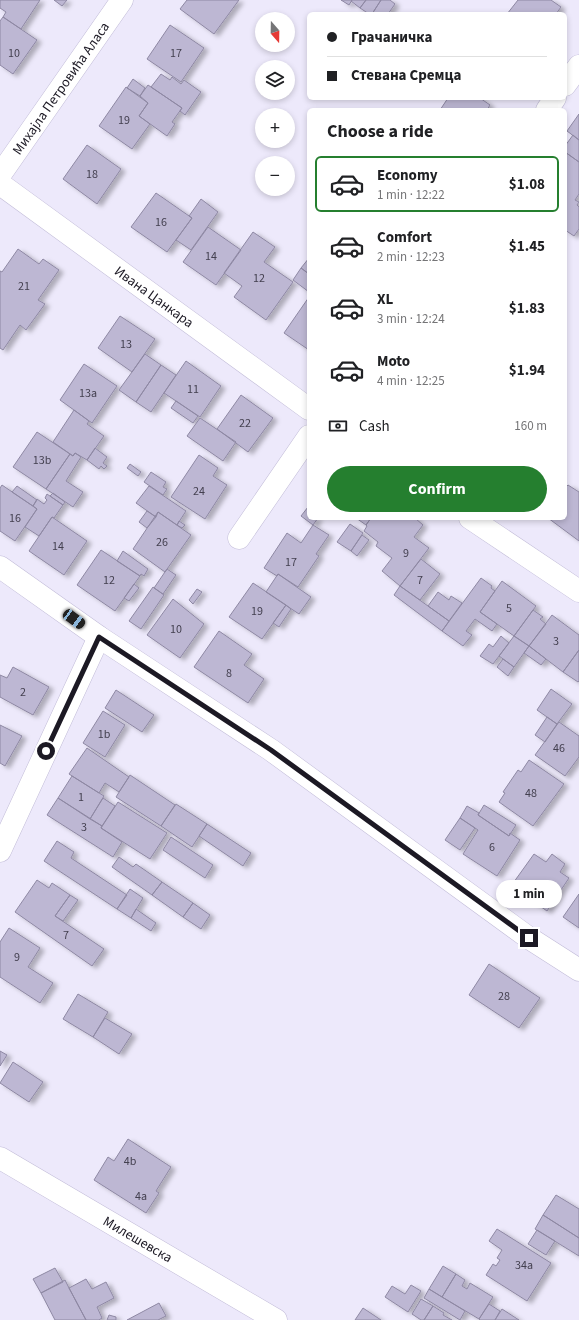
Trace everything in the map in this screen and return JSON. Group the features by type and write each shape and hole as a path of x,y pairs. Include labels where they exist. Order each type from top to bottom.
{"street":[{"name":"Михајла Петровића Аласа","path":"0,175 122,0"},
{"path":"567,82 579,66"},
{"name":"Ивана Цанкара","path":"0,184 307,409"},
{"path":"239,538 307,439"},
{"path":"473,520 579,591"},
{"path":"0,566 99,637 271,750 529,938 579,970"},
{"path":"0,851 99,637"},
{"name":"Милешевска","path":"0,1158 276,1320"}],"building":[{"path":"0,0 40,0 21,29 3,17 6,12 0,8"},
{"path":"54,0 67,0 62,6"},
{"path":"187,0 239,0 214,34 180,9"},
{"path":"341,0 352,0 349,5"},
{"path":"366,0 360,8 351,1"},
{"path":"366,0 381,0 373,12 366,12 360,8"},
{"path":"381,0 390,0 395,4 389,12 373,12"},
{"path":"518,0 551,0 561,7 557,12 509,12"},
{"path":"3,17 37,40 13,74 0,65 0,21"},
{"path":"170,25 204,48 181,82 147,59"},
{"path":"161,74 170,80 172,77 181,84 184,80 201,92 185,115 180,111 182,108 151,87"},
{"path":"133,79 145,88 140,96 127,88"},
{"path":"148,85 182,108 172,122 175,124 167,136 139,116 148,103 140,96"},
{"path":"126,87 148,103 139,116 150,124 132,149 99,126"},
{"path":"447,100 483,100 490,105 488,108 441,108"},
{"path":"579,114 579,140 567,131"},
{"path":"573,135 579,140 579,162 567,153 567,143"},
{"path":"87,145 121,169 97,204 63,179"},
{"path":"567,153 579,162 579,194 575,200 579,202 577,205 579,207 579,229 574,236 567,231"},
{"path":"156,193 192,218 167,252 131,227"},
{"path":"201,199 218,212 191,250 176,240 192,218 189,216"},
{"path":"208,227 241,250 216,285 183,262"},
{"path":"253,232 275,247 264,262 293,282 266,320 234,297 242,286 224,273"},
{"path":"18,249 39,264 43,259 59,270 38,300 45,304 26,330 20,325 3,350 0,348 0,271 2,272"},
{"path":"307,260 307,272 301,268"},
{"path":"301,268 307,272 307,290 293,280"},
{"path":"307,300 307,349 284,333"},
{"path":"120,316 155,339 132,372 98,348"},
{"path":"145,354 161,365 136,402 119,390"},
{"path":"186,361 221,386 200,417 164,393"},
{"path":"84,364 117,386 92,423 60,400"},
{"path":"161,365 176,375 151,412 136,402"},
{"path":"241,395 273,418 248,452 217,429"},
{"path":"176,401 198,416 193,423 171,408"},
{"path":"74,410 89,421 87,424 104,436 87,460 75,453 73,456 53,442"},
{"path":"200,418 236,442 223,461 187,436"},
{"path":"37,432 70,454 46,489 13,467"},
{"path":"95,448 107,457 103,463 107,466 104,469 101,466 99,469 87,460"},
{"path":"75,453 81,457 66,481 83,492 73,507 46,489 70,454 73,456"},
{"path":"199,455 218,468 213,476 227,485 205,519 171,497"},
{"path":"130,464 141,472 138,476 127,468"},
{"path":"151,472 166,482 163,487 167,489 163,495 144,482"},
{"path":"2,485 37,509 15,541 0,531 0,488"},
{"path":"568,485 579,492 579,541 551,520 567,520"},
{"path":"17,486 37,500 33,506 12,492"},
{"path":"149,486 186,511 177,525 158,512 156,517 136,503"},
{"path":"53,493 65,502 63,505 50,496"},
{"path":"47,494 63,505 54,518 52,517 39,536 25,527 37,509 33,506 37,499 44,504 47,500 45,498"},
{"path":"307,508 307,520 317,520 313,525 301,516"},
{"path":"147,511 156,517 147,528 139,522"},
{"path":"158,512 191,535 165,572 133,549"},
{"path":"52,517 87,541 64,575 29,551"},
{"path":"359,520 370,520 366,525"},
{"path":"370,520 417,520 423,525 414,537 429,548 400,586 382,571 392,558 376,546 378,542 364,531 367,526 366,525"},
{"path":"179,521 185,525 182,528 177,525"},
{"path":"350,524 363,533 351,551 337,542"},
{"path":"313,525 329,535 316,554 319,556 298,587 278,574 277,576 264,568 287,533 301,543"},
{"path":"362,535 369,540 357,556 351,551"},
{"path":"101,550 140,576 115,611 77,585"},
{"path":"123,551 148,569 144,576 141,574 140,576 117,561"},
{"path":"421,559 440,574 420,600 400,586"},
{"path":"167,569 176,575 163,594 154,588"},
{"path":"278,574 311,597 299,614 266,592"},
{"path":"481,578 492,586 491,588 495,591 480,612 497,624 492,631 475,619 466,631 472,635 463,646 442,631"},
{"path":"502,581 536,606 514,636 480,612"},
{"path":"253,583 286,605 262,639 229,617"},
{"path":"134,584 139,588 129,601 124,598"},
{"path":"400,586 449,621 442,631 394,595"},
{"path":"153,587 164,595 141,629 129,621"},
{"path":"197,589 202,592 193,604 189,600"},
{"path":"438,592 449,600 451,596 462,603 449,621 428,606"},
{"path":"173,599 204,624 180,658 147,635"},
{"path":"286,605 291,609 279,627 273,623"},
{"path":"533,610 543,617 540,619 546,624 529,646 514,636"},
{"path":"552,615 579,635 579,650 563,672 529,646"},
{"path":"219,631 252,654 244,665 264,679 248,703 194,667"},
{"path":"501,636 509,643 493,664 480,656 489,644 493,647"},
{"path":"514,636 529,646 514,667 499,656"},
{"path":"529,646 546,659 541,665 524,653"},
{"path":"579,650 579,681 578,682 563,672"},
{"path":"503,659 514,667 508,676 497,667"},
{"path":"13,667 49,687 33,715 0,697 0,675 7,678"},
{"path":"551,689 572,704 557,724 537,710"},
{"path":"116,690 154,715 142,732 105,708"},
{"path":"103,711 125,725 105,757 83,743"},
{"path":"547,717 557,724 545,742 535,735"},
{"path":"559,722 579,736 579,757 565,776 535,755"},
{"path":"0,725 22,736 5,766 0,763"},
{"path":"87,748 129,777 119,792 105,783 99,793 69,774"},
{"path":"529,760 564,784 533,826 499,802 505,793 503,792 518,770 521,772"},
{"path":"130,775 175,805 161,826 116,797"},
{"path":"72,776 104,796 90,819 58,798"},
{"path":"58,798 102,826 101,828 122,842 113,857 47,815"},
{"path":"103,798 115,806 102,826 90,819"},
{"path":"118,802 167,833 150,859 101,828"},
{"path":"176,804 207,824 192,847 161,826"},
{"path":"484,805 516,825 509,836 478,815"},
{"path":"467,806 479,813 478,815 509,836 510,833 520,840 497,876 463,854 478,830 460,818"},
{"path":"460,818 475,828 460,850 445,840"},
{"path":"207,824 251,853 243,866 199,836"},
{"path":"171,837 213,865 205,878 163,850"},
{"path":"57,841 74,852 71,858 127,895 117,909 44,861"},
{"path":"534,854 546,862 552,854 565,864 560,872 569,878 547,911 511,886"},
{"path":"119,857 133,867 136,864 162,882 152,895 112,867"},
{"path":"37,880 49,888 52,883 70,895 55,916 104,949 92,966 15,912"},
{"path":"162,882 193,903 183,917 152,895"},
{"path":"130,889 143,898 131,918 117,909"},
{"path":"579,894 579,928 563,917"},
{"path":"70,895 78,900 63,921 55,916"},
{"path":"193,903 210,915 201,929 183,917"},
{"path":"136,909 156,923 151,931 131,918"},
{"path":"9,928 40,948 28,967 53,983 40,1003 0,977 0,942"},
{"path":"489,964 540,998 519,1028 469,995"},
{"path":"78,994 108,1012 93,1037 63,1019"},
{"path":"105,1018 132,1034 119,1054 93,1037"},
{"path":"0,1051 7,1055 0,1066"},
{"path":"13,1062 43,1082 29,1102 0,1083"},
{"path":"128,1139 171,1167 156,1191 159,1193 146,1213 94,1180 108,1157 114,1161"},
{"path":"556,1195 579,1209 579,1238 543,1215"},
{"path":"543,1215 579,1238 579,1256 535,1229"},
{"path":"497,1229 551,1263 527,1301 486,1275 493,1264 496,1266 500,1260 497,1258 502,1250 489,1241"},
{"path":"537,1230 555,1241 546,1255 528,1244"},
{"path":"443,1266 456,1274 442,1297 429,1289"},
{"path":"55,1268 63,1282 41,1293 33,1279"},
{"path":"456,1274 465,1280 462,1286 467,1289 470,1283 493,1297 479,1319 442,1297"},
{"path":"86,1279 92,1289 106,1282 114,1298 97,1307 102,1318 99,1320 86,1320 69,1288"},
{"path":"65,1280 86,1320 55,1320 41,1293"},
{"path":"411,1285 421,1291 408,1312 385,1297 392,1286 405,1294"},
{"path":"429,1289 465,1311 460,1320 424,1298"},
{"path":"421,1299 433,1306 424,1320 421,1320 412,1314"},
{"path":"159,1303 166,1316 158,1320 127,1320"},
{"path":"489,1304 500,1311 495,1320 480,1320 479,1319"},
{"path":"433,1306 444,1313 443,1315 452,1320 424,1320"},
{"path":"363,1308 381,1320 355,1320"},
{"path":"502,1309 519,1320 495,1320"},
{"path":"109,1315 116,1317 116,1320 107,1320"}],"route":[{"path":"46,751 99,637 271,750 529,938"}]}
